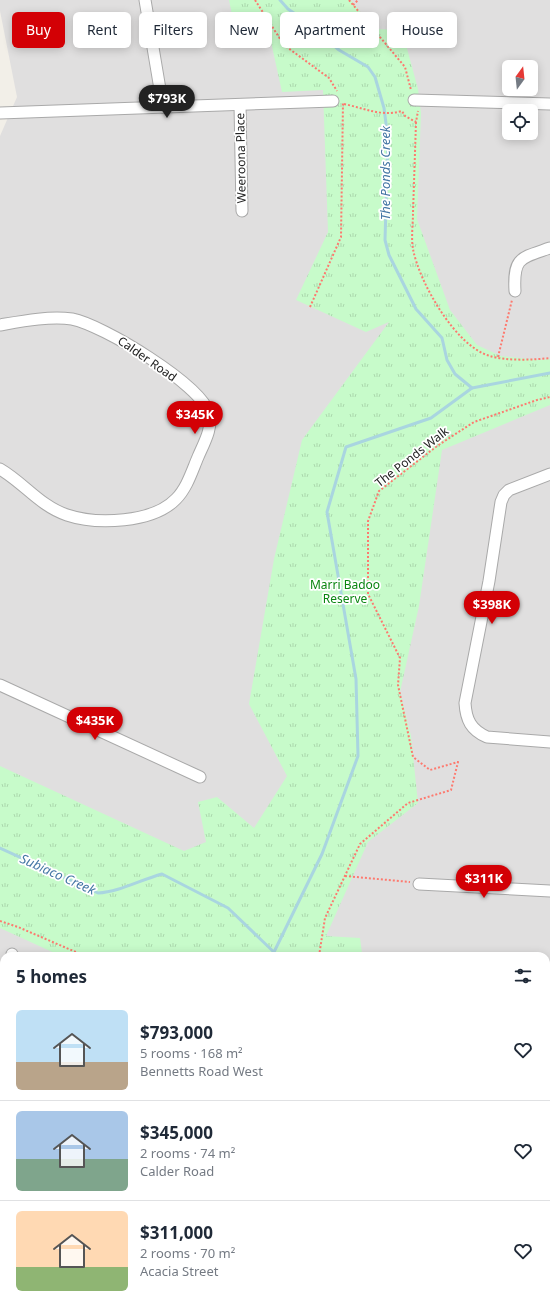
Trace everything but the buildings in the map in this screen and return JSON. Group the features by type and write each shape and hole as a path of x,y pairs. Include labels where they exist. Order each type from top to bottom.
{"street":[{"path":"145,0 164,108"},
{"path":"414,100 550,104"},
{"path":"0,113 339,102"},
{"name":"Weeroona Place","path":"240,105 242,211"},
{"path":"515,291 514,273 520,260 550,248"},
{"name":"Calder Road","path":"0,325 23,321 62,319 79,321 106,331 148,357 195,394 206,406 210,421 207,437 182,492 164,509 144,516 96,521 67,515 38,500 0,470"},
{"path":"550,474 509,490 504,495 501,502 489,581 466,703 468,719 472,728 479,734 487,737 550,742"},
{"path":"0,685 200,777"},
{"path":"419,884 550,891"}],"path":[{"path":"255,0 284,45 329,78 339,102 341,237 310,307"},
{"path":"348,0 404,66 414,100 418,106 416,122 413,248 421,275 444,316 466,343 479,352 491,357 498,356 510,359 550,358"},
{"path":"353,5 358,0"},
{"path":"339,102 371,112 393,114 402,111 405,116 416,122"},
{"path":"498,356 515,291"},
{"name":"The Ponds Walk","path":"320,952 325,918 360,844 408,803 450,790 458,762 430,770 413,757 398,685 400,658 368,594 368,521 379,491 438,446 474,422 536,400 550,397"},
{"path":"345,876 404,880 419,884"},
{"path":"0,921 18,927 76,952"}],"shaded area":[{"path":"0,0 550,0 550,952 0,952 0,136 17,97 0,11"}],"green space":[{"name":"Marri Badoo Reserve","path":"229,0 351,0 361,12 280,12 280,48 379,48 379,29 387,29 387,48 407,48 418,89 421,113 417,219 450,310 477,345 501,356 539,360 550,359 550,405 442,450 419,606 400,692 411,736 418,803 368,842 326,936 360,938 362,952 52,952 0,928 0,766 184,851 206,842 198,802 217,797 254,828 287,776 249,704 274,559 302,440 389,322 366,332 296,300 328,232 323,90 282,92 272,47 272,12 231,12"}],"waterway":[{"name":"The Ponds Creek","path":"274,952 322,854 358,756 356,679 327,512 346,447 431,418 472,388 455,374 447,360 442,338 416,309 389,255 385,240 388,139 384,108 375,77 368,67 339,50 307,22 288,9 280,0"},
{"path":"472,388 550,373"},
{"name":"Subiaco Creek","path":"0,848 98,893 122,888 162,874 228,908 274,952"}]}
